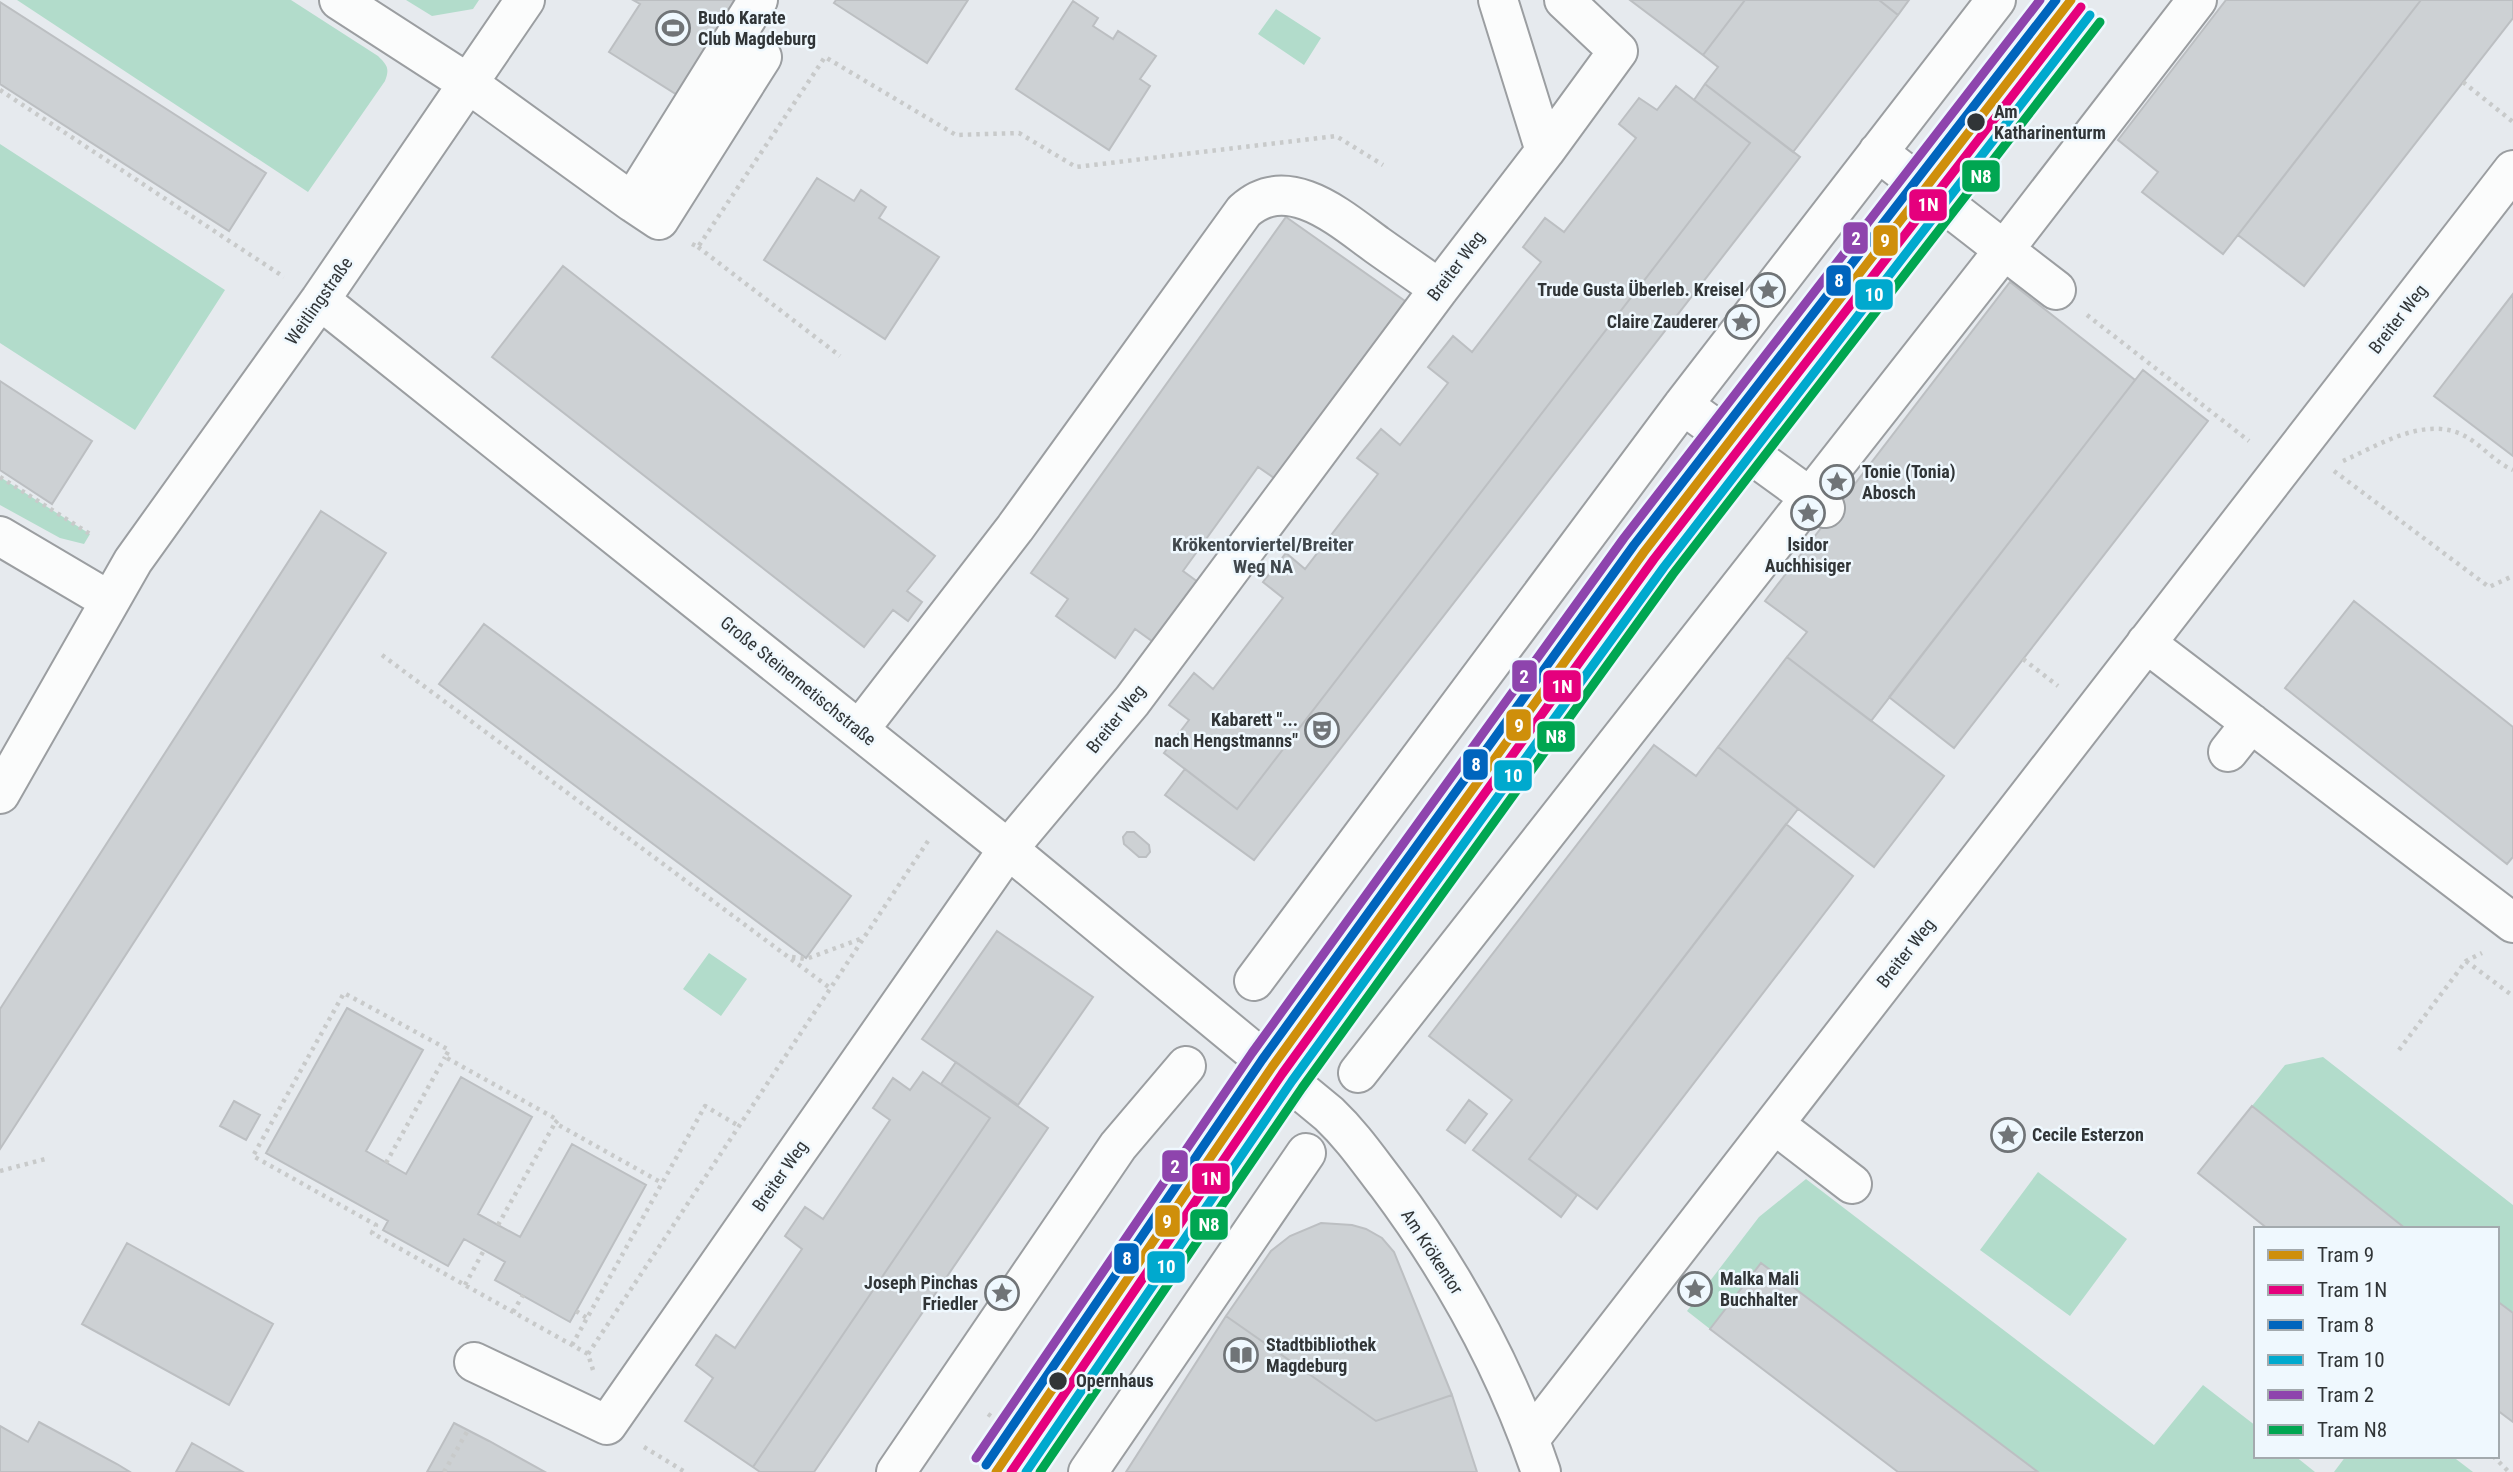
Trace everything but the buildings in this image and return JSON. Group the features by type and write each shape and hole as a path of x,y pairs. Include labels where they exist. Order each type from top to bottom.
{"street":[{"path":"339,0 469,84 646,211"},
{"name":"Weitlingstraße","path":"0,794 133,561 320,300 525,0"},
{"path":"646,211 758,0"},
{"path":"1498,0 1545,151"},
{"name":"Breiter Weg","path":"607,1425 1008,849 1132,701 1618,51 1564,0"},
{"path":"1254,981 1683,405 1996,0"},
{"path":"1359,1073 1817,503 2004,250 2197,0"},
{"path":"646,211 762,57"},
{"path":"1878,152 2056,290"},
{"name":"Breiter Weg","path":"1535,1455 1774,1124 2513,170"},
{"path":"859,730 1015,528 1250,205 1277,196 1316,204 1439,289"},
{"name":"Große Steinernetischstraße","path":"320,300 1008,849 1272,1067"},
{"path":"1683,405 1817,503"},
{"path":"0,536 110,601"},
{"path":"2146,643 2239,737 2501,936"},
{"path":"896,1472 1118,1146 1186,1066"},
{"name":"Am Krökentor","path":"1272,1067 1353,1137 1409,1213 1468,1307 1535,1455"},
{"path":"1774,1124 1852,1184"},
{"path":"1088,1472 1306,1153"},
{"path":"474,1362 607,1425"}],"path":[{"path":"698,247 825,57 956,135 1018,133 1076,167 1336,136 1383,165"},
{"path":"2463,82 2513,122"},
{"path":"0,90 320,300"},
{"path":"646,211 698,247 840,356"},
{"path":"2056,290 2283,467"},
{"path":"2513,470 2463,435 2440,429 2412,431 2329,467 2489,587 2513,576"},
{"path":"0,477 90,534"},
{"path":"382,655 831,988"},
{"path":"607,1425 589,1354 923,848"},
{"path":"2399,1050 2466,961 2501,936"},
{"path":"791,957 806,959 863,938"},
{"path":"2466,961 2513,996"},
{"path":"386,1163 449,1050 344,993 253,1156 376,1225 372,1233 589,1354"},
{"path":"445,1057 558,1120 498,1225"},
{"path":"572,1345 705,1106 739,1126"},
{"path":"555,1124 662,1183"},
{"path":"0,1171 49,1158"},
{"path":"465,1285 484,1251"},
{"path":"513,1312 523,1295"},
{"path":"576,1311 587,1318"},
{"path":"444,1472 468,1430"},
{"path":"2495,1458 2510,1472"}],"green space":[{"path":"17,0 291,0 378,56 385,64 387,73 385,81 308,192"},
{"path":"406,0 479,0 473,9 432,16"},
{"path":"1276,9 1321,38 1304,65 1258,34"},
{"path":"0,144 225,290 135,430 0,343"},
{"path":"0,477 90,534 84,544 60,538 0,505"},
{"path":"709,953 747,979 721,1016 683,989"},
{"path":"2323,1057 2513,1205 2513,1313 2499,1302 2499,1227 2403,1227 2252,1106 2285,1065"},
{"path":"2038,1172 2127,1239 2070,1316 1980,1250"},
{"path":"1806,1179 2154,1445 2203,1385 2254,1424 2254,1458 2298,1458 2315,1472 2038,1472 1761,1263 1710,1329 1687,1311 1759,1217"},
{"path":"2344,1458 2455,1458 2473,1472 2334,1472"}],"tram line":[{"name":"2","path":"976,1458 1252,1053 1624,538 2040,0"},
{"name":"8","path":"986,1465 1262,1060 1634,545 2056,0"},
{"name":"9","path":"996,1472 1272,1067 1644,552 2071,0"},
{"name":"1N","path":"1011,1472 1282,1074 1654,559 2081,7"},
{"name":"10","path":"1026,1472 1292,1081 1664,567 2090,15"},
{"name":"N8","path":"1040,1472 1302,1088 1673,574 2100,22"}],"place":[{"name":"Budo Karate Club Magdeburg","path":"673,28"},
{"name":"Am Katharinenturm","path":"1976,122"},
{"name":"Trude Gusta Überleb. Kreisel","path":"1768,290"},
{"name":"Claire Zauderer","path":"1742,322"},
{"name":"Tonie (Tonia) Abosch","path":"1837,482"},
{"name":"lsidor Auchhisiger","path":"1808,513"},
{"name":"Kabarett \"... nach Hengstmanns\"","path":"1322,730"},
{"name":"Cecile Esterzon","path":"2008,1135"},
{"name":"Malka Mali Buchhalter","path":"1695,1289"},
{"name":"Joseph Pinchas Friedler","path":"1002,1293"},
{"name":"Stadtbibliothek Magdeburg","path":"1241,1355"},
{"name":"Opernhaus","path":"1058,1381"}],"district":[{"name":"Krökentorviertel/Breiter Weg NA","path":"1263,555"}]}
